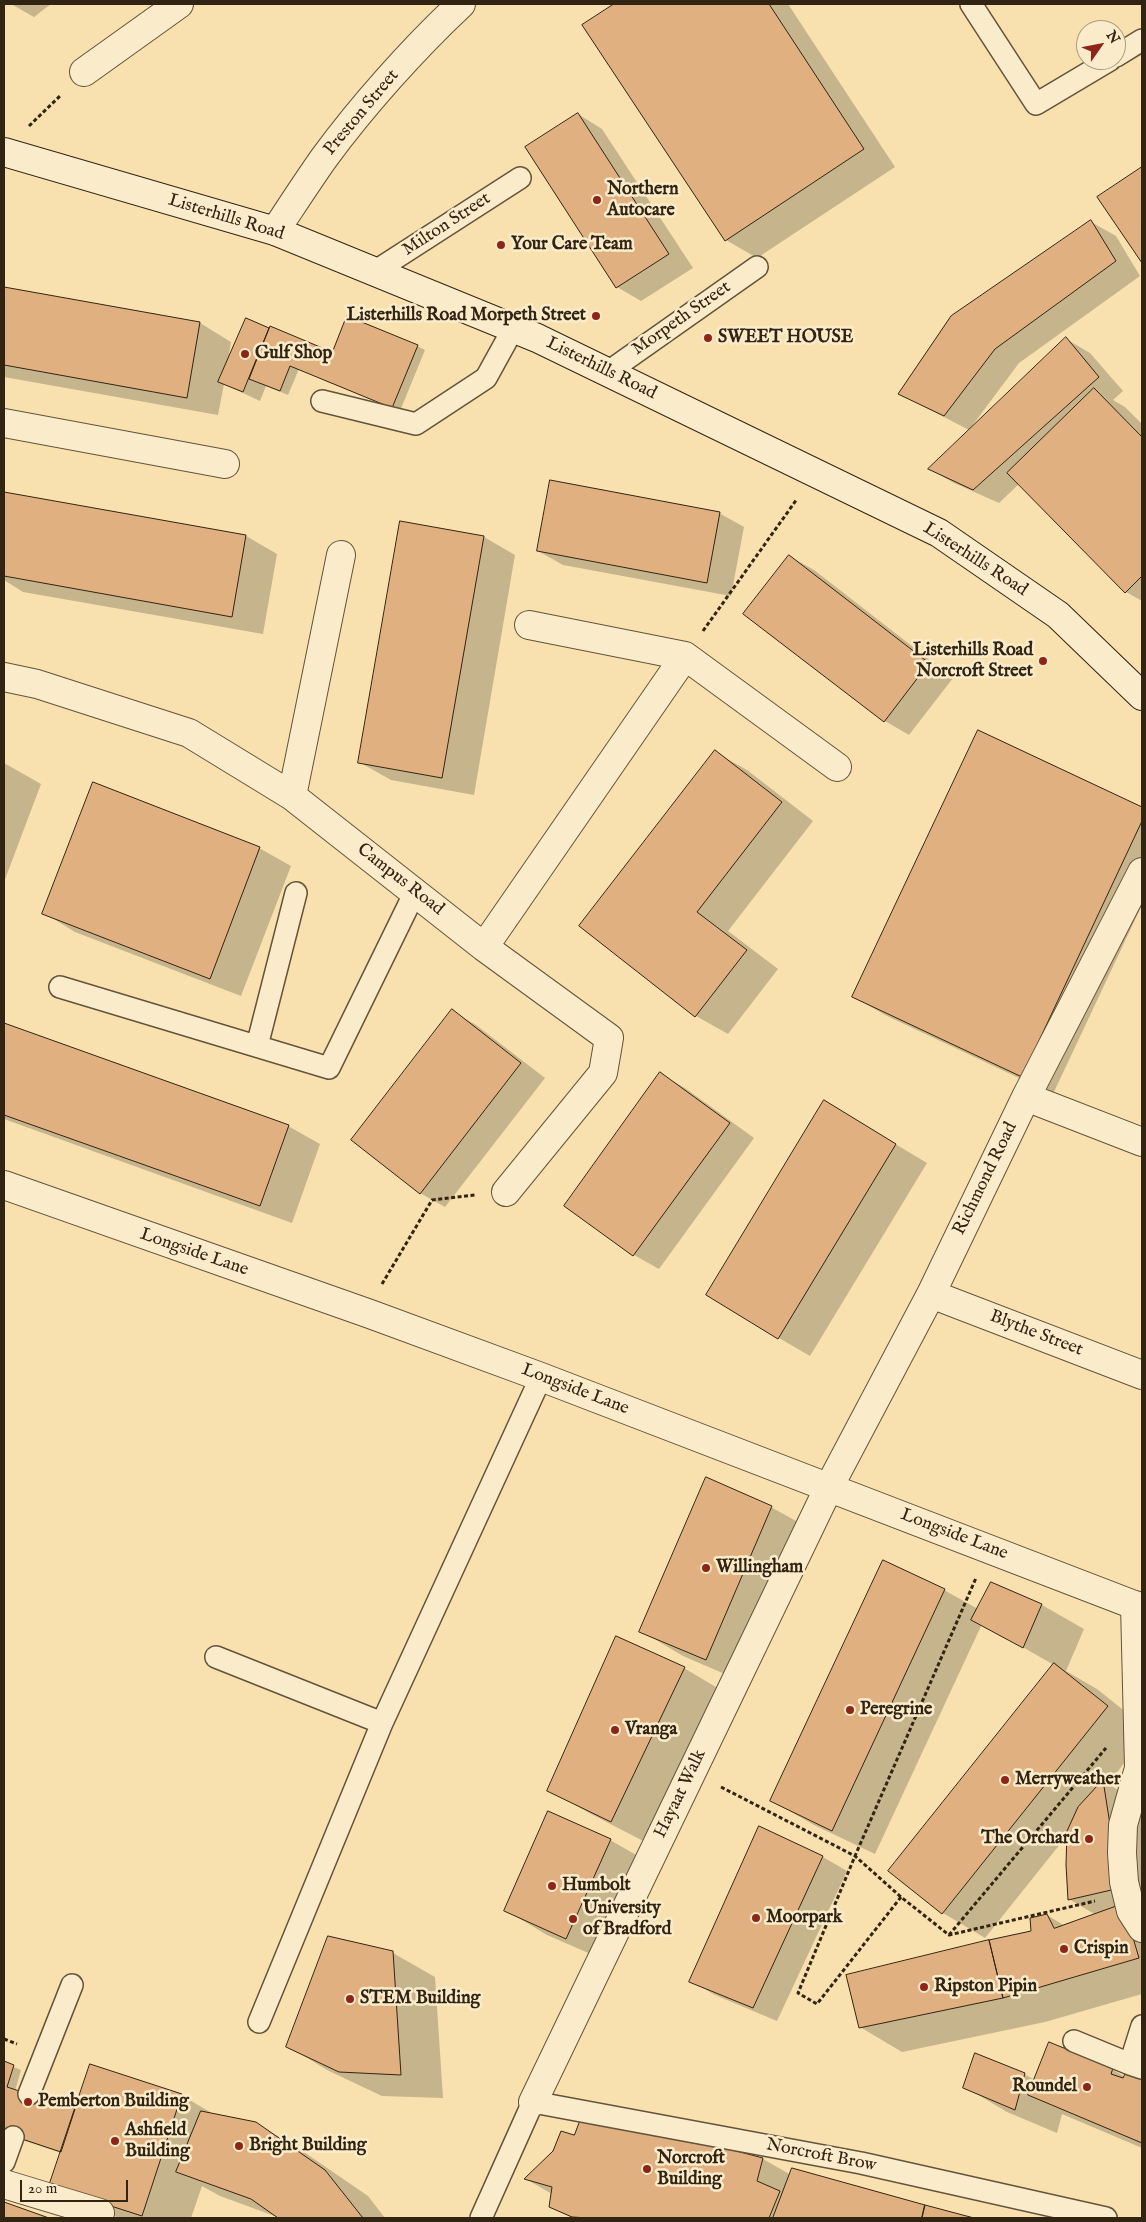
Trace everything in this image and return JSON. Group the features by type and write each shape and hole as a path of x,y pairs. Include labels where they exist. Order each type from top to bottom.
{"street":[{"path":"84,72 179,4"},
{"name":"Preston Street","path":"274,231 324,157 387,82 461,4"},
{"name":"Listerhills Road","path":"4,152 274,231 513,328 608,372 940,533 1058,616 1142,696"},
{"path":"4,422 225,464"},
{"path":"292,796 341,555"},
{"path":"529,625 685,656 837,767"},
{"path":"484,947 685,656"},
{"name":"Campus Road","path":"4,677 37,684 189,733 292,796 484,947 609,1038 603,1073 506,1192"},
{"name":"Richmond Road","path":"830,1487 931,1294 1026,1097 1142,872"},
{"path":"1026,1097 1142,1142"},
{"name":"Longside Lane","path":"4,1186 370,1314 541,1377 1138,1606"},
{"name":"Blythe Street","path":"931,1294 1142,1375"},
{"name":"Hayaat Walk","path":"534,2102 830,1487"},
{"path":"1138,1606 1137,1711 1140,1768 1123,1825 1123,1873 1131,1911 1142,1928"},
{"path":"4,2184 100,2213"}],"lane":[{"path":"971,4 1036,104 1093,70"},
{"path":"1126,50 1142,40"},
{"name":"Milton Street","path":"374,272 520,178"},
{"name":"Morpeth Street","path":"608,372 757,267"},
{"path":"322,401 416,424 486,378 513,328"},
{"path":"60,987 329,1068 415,892"},
{"path":"257,1046 296,893"},
{"path":"259,2022 382,1723 541,1377"},
{"path":"216,1657 382,1723"},
{"path":"29,2094 72,1985"},
{"path":"1074,2042 1136,2066 1142,2026"},
{"path":"481,2218 534,2102"},
{"name":"Norcroft Brow","path":"534,2102 861,2163 1106,2218"},
{"path":"4,2162 13,2136"}],"path":[{"path":"24,131 84,72"},
{"path":"685,656 793,507 814,471"},
{"path":"379,1288 432,1200 506,1192"},
{"path":"901,1897 817,2004 798,1993 855,1856 989,1548"},
{"path":"949,1935 1137,1711"},
{"path":"720,1787 855,1856 901,1897 949,1935"},
{"path":"949,1935 1127,1894"}],"building":[{"path":"614,4 769,4 864,149 725,241 582,25"},
{"name":"Northern Autocare","path":"578,113 669,254 616,288 525,147"},
{"path":"1142,167 1142,263 1097,197"},
{"path":"1091,220 1116,261 995,349 944,416 898,394 951,316"},
{"path":"4,287 200,322 187,398 4,365"},
{"path":"347,316 418,345 392,408 290,366 280,391 249,379 270,326 332,352"},
{"name":"Gulf Shop","path":"246,318 269,328 243,392 218,382"},
{"path":"1066,337 1099,377 973,490 928,469"},
{"path":"1094,388 1142,437 1142,576 1125,593 1007,473"},
{"path":"550,480 720,512 707,583 537,551"},
{"path":"4,492 246,535 232,617 4,576"},
{"path":"400,521 484,536 442,778 358,763"},
{"path":"789,555 929,663 884,722 743,614"},
{"path":"978,730 1142,807 1142,821 1022,1077 852,997"},
{"path":"715,750 782,802 697,912 747,950 695,1017 579,926"},
{"path":"93,782 260,847 210,979 42,914"},
{"path":"452,1009 521,1063 420,1194 351,1140"},
{"path":"4,1023 289,1125 260,1206 4,1115"},
{"path":"660,1072 730,1123 633,1256 564,1206"},
{"path":"824,1100 896,1144 778,1339 706,1295"},
{"name":"Willingham","path":"706,1477 772,1506 706,1660 639,1632"},
{"name":"Peregrine","path":"883,1560 945,1589 832,1831 770,1801"},
{"path":"991,1582 1042,1604 1023,1648 971,1620"},
{"name":"Vranga","path":"616,1636 685,1667 611,1822 547,1791"},
{"name":"Merryweather","path":"1054,1663 1108,1706 942,1914 888,1871"},
{"name":"The Orchard","path":"1103,1780 1120,1888 1068,1900 1067,1831 1078,1807"},
{"name":"Humbolt","path":"548,1811 611,1839 566,1939 504,1911"},
{"name":"Moorpark","path":"759,1826 823,1856 753,2008 689,1982"},
{"name":"Crispin","path":"1123,1904 1139,1958 1003,1998 989,1940 1031,1931 1030,1918 1047,1914 1054,1928"},
{"name":"STEM Building","path":"328,1936 393,1951 401,2075 339,2072 286,2047"},
{"name":"Ripston Pipin","path":"989,1940 1003,1998 859,2028 846,1975"},
{"name":"Roundel","path":"1049,2042 1113,2068 1111,2074 1123,2078 1130,2064 1142,2068 1142,2143 1028,2095"},
{"path":"975,2053 1025,2073 1015,2110 963,2088"},
{"name":"Pemberton Building","path":"4,2061 14,2065 7,2087 75,2109 61,2152 4,2133"},
{"name":"Ashfield Building","path":"90,2064 182,2094 142,2216 49,2186"},
{"name":"Bright Building","path":"201,2111 256,2122 325,2170 363,2218 278,2218 251,2199 176,2172"},
{"name":"Norcroft Building","path":"584,2111 763,2158 757,2181 780,2191 769,2218 589,2218 572,2217 549,2207 552,2187 524,2179 553,2151 561,2131 574,2135"},
{"path":"792,2168 925,2205 922,2218 773,2218"},
{"path":"4,2202 49,2218 4,2218"},
{"path":"925,2205 974,2218 922,2218"}],"place":[{"name":"Northern Autocare","path":"597,200"},
{"name":"Your Care Team","path":"501,245"},
{"name":"Listerhills Road Morpeth Street","path":"596,316"},
{"name":"SWEET HOUSE","path":"708,338"},
{"name":"Gulf Shop","path":"245,354"},
{"name":"Listerhills Road Norcroft Street","path":"1043,661"},
{"name":"Willingham","path":"706,1568"},
{"name":"Peregrine","path":"850,1710"},
{"name":"Vranga","path":"615,1730"},
{"name":"Merryweather","path":"1005,1780"},
{"name":"The Orchard","path":"1089,1839"},
{"name":"Humbolt","path":"552,1886"},
{"name":"Moorpark","path":"756,1918"},
{"name":"University of Bradford","path":"573,1919"},
{"name":"Crispin","path":"1064,1949"},
{"name":"Ripston Pipin","path":"924,1987"},
{"name":"STEM Building","path":"350,1999"},
{"name":"Roundel","path":"1087,2087"},
{"name":"Pemberton Building","path":"28,2102"},
{"name":"Ashfield Building","path":"115,2141"},
{"name":"Bright Building","path":"239,2146"},
{"name":"Norcroft Building","path":"647,2169"}]}
